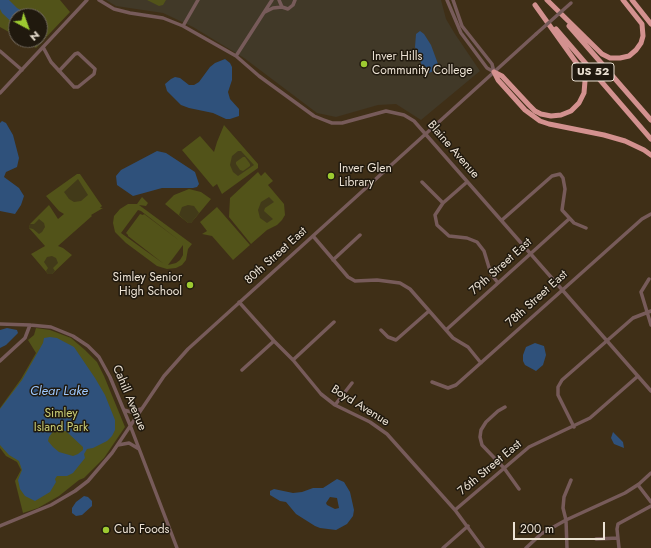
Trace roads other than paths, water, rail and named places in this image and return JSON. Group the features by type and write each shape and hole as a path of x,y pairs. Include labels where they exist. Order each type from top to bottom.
{"highway":[{"name":"US 52","path":"530,0 651,139"},
{"path":"547,0 602,54 610,58 620,58 629,56 636,50 641,43 644,29 640,20 623,0"},
{"name":"US 52","path":"547,0 651,120"},
{"path":"632,0 651,24"},
{"path":"494,72 502,76 535,111 541,114 561,116 571,111 579,103 584,93 584,81 580,68 535,5"},
{"path":"494,72 498,80 525,110 540,121 625,141 651,155"}],"street":[{"path":"48,42 87,0"},
{"name":"Blaine Avenue","path":"99,0 114,9 163,18 183,26 236,56 259,76 314,116 324,120 332,123 342,123 386,111 404,115 414,121 651,391"},
{"path":"183,26 198,0"},
{"path":"236,56 272,0"},
{"path":"279,0 282,7"},
{"path":"265,12 273,8 282,7 288,9 293,5 295,0"},
{"path":"448,0 457,26 463,36 487,68 494,72"},
{"path":"453,0 462,26 492,64 494,72"},
{"name":"80th Street East","path":"0,526 51,505 75,491 97,472 118,445 164,376 188,349 573,1"},
{"path":"0,93 42,48"},
{"path":"44,48 51,62 59,71 74,87 78,87 94,74 94,69 78,53 75,54 59,71"},
{"path":"0,51 22,70"},
{"path":"502,220 552,176 560,174 563,178 565,189 562,210 576,224 586,228"},
{"path":"422,182 443,203"},
{"path":"467,182 443,203 435,215 437,225 449,236 467,238 477,242 484,251 491,274 498,283"},
{"name":"78th Street East","path":"432,382 448,388 456,385 642,219 651,214"},
{"name":"79th Street East","path":"446,330 570,219"},
{"path":"333,260 360,235"},
{"path":"313,236 348,277 355,281 377,280 400,283 410,289 453,338 468,347 481,363"},
{"path":"649,279 641,292 649,312 651,325"},
{"name":"Boyd Avenue","path":"240,302 274,341 293,360 321,394 335,405 370,422 387,434 468,526 483,548"},
{"path":"381,330 388,337 396,340 429,311"},
{"path":"574,427 558,396 558,387 562,380 633,318 649,312"},
{"path":"293,360 334,322"},
{"name":"Cahill Avenue","path":"0,324 51,327 73,336 88,346 99,357 107,369 124,410 176,547"},
{"path":"0,361 25,338 30,325"},
{"path":"242,370 274,341"},
{"name":"76th Street East","path":"454,510 529,448 590,418 638,376"},
{"path":"335,405 352,382"},
{"path":"505,407 486,422 481,430 480,437 482,444 504,468 519,488"},
{"path":"124,410 131,412 142,408"},
{"path":"118,445 129,443 139,449"},
{"path":"526,548 541,534 566,520 625,493 638,485 651,473"},
{"path":"568,548 566,520 563,508 564,497 570,480"},
{"path":"638,485 651,500"},
{"path":"619,548 617,529 618,524 651,506"},
{"path":"443,548 468,526"},
{"path":"596,540 618,538"}],"water":[{"path":"0,0 9,0 17,8 8,8 8,19 0,9"},
{"path":"420,31 424,34 431,45 438,64 436,70 429,73 424,71 415,47 416,34"},
{"path":"225,59 232,67 232,80 228,92 230,99 239,109 239,116 226,119 213,113 189,108 181,105 167,91 165,84 171,79 175,77 180,78 189,85 194,85 199,82 210,67"},
{"path":"2,121 6,123 13,135 19,158 17,167 6,172 4,177 19,188 24,196 21,205 15,214 0,211 0,123"},
{"path":"157,151 166,153 195,172 199,184 197,187 162,188 133,196 117,185 116,176 121,170"},
{"path":"7,328 17,330 18,333 6,345 0,348 0,330"},
{"name":"Clear Lake","path":"44,338 57,338 74,347 105,395 115,420 115,430 107,441 93,448 87,449 84,454 85,458 73,473 67,476 57,476 55,479 56,482 50,492 35,501 25,496 20,489 18,480 22,470 19,461 9,455 0,445 0,409 22,380 43,343","holes":["54,430 66,431 83,447 83,450 73,456 59,452 48,441"]},
{"path":"535,343 544,346 546,355 543,365 536,371 525,365 523,361 523,355 526,347"},
{"path":"613,432 623,442 624,448 614,444 611,438"},
{"path":"337,479 344,482 350,492 354,510 353,516 347,524 336,530 315,526 296,514 286,502 280,501 270,495 270,491 274,489 293,493 302,492 313,488 323,488","holes":["330,497 337,498 339,508 335,509 327,505 326,503"]},
{"path":"84,496 88,497 92,501 92,506 82,515 76,516 72,513 72,508 76,502"}],"place":[{"name":"Inver Hills Community College","path":"364,64"},
{"name":"Inver Glen Library","path":"331,176"},
{"name":"Simley Senior High School","path":"190,285"},
{"name":"Cub Foods","path":"106,530"}],"park label":[{"name":"Simley Island Park","path":"61,421"}]}
